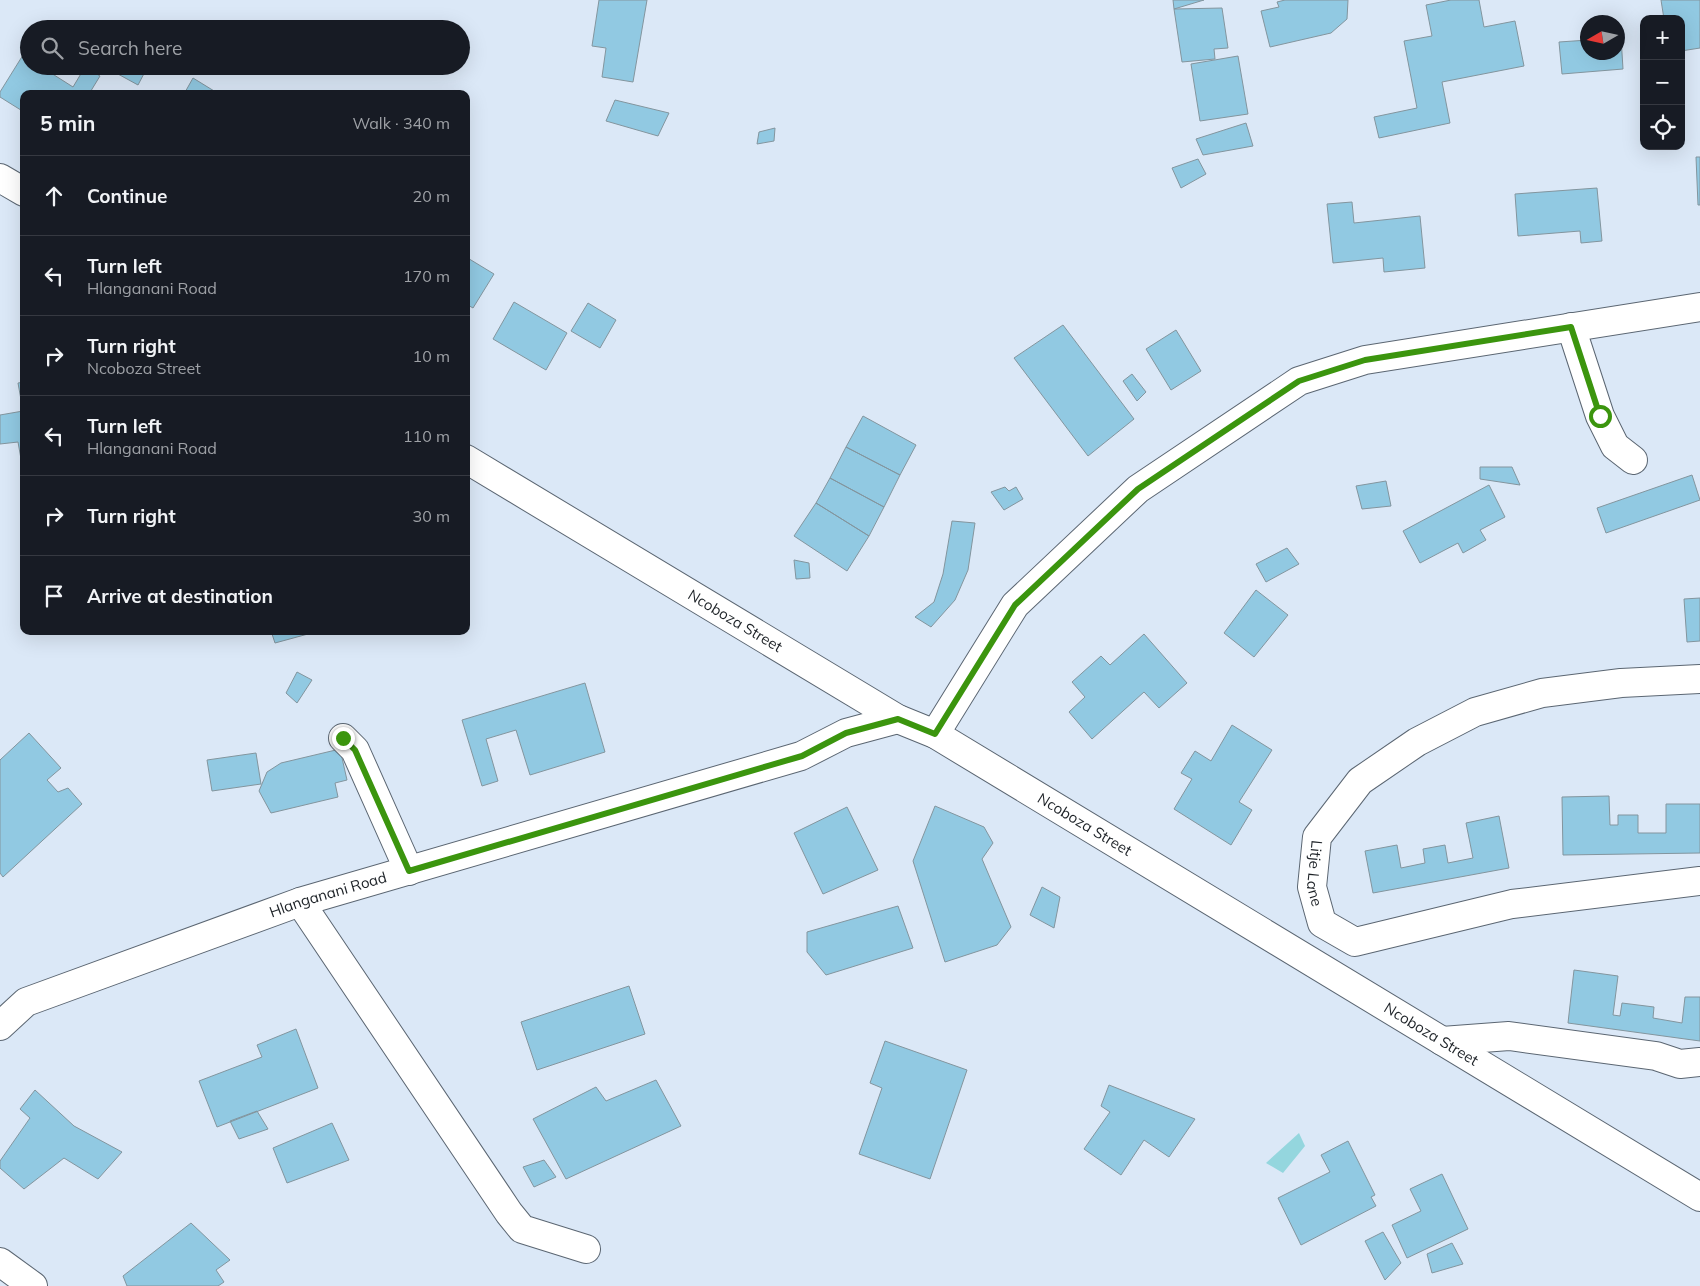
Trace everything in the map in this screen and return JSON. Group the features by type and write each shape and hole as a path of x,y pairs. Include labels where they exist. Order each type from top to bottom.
{"street":[{"path":"0,178 20,190"},
{"path":"935,734 1015,605 1138,489 1299,381 1365,360 1700,307"},
{"path":"1571,327 1600,416 1615,446 1633,460"},
{"name":"Ncoboza Street","path":"470,461 898,719 935,734 1700,1197"},
{"name":"Litje Lane","path":"1700,679 1621,683 1542,692 1475,712 1417,742 1360,781 1317,837 1312,887 1322,923 1355,942 1512,904 1700,881"},
{"name":"Hlanganani Road","path":"0,1026 26,1002 300,902 802,756 846,733 898,719"},
{"path":"343,738 355,750 409,871"},
{"path":"300,902 509,1213 522,1229 543,1238 586,1249"},
{"path":"1442,1041 1509,1036 1656,1056 1680,1064 1700,1062"},
{"path":"0,1262 33,1286"}],"water":[{"path":"1299,1133 1305,1146 1283,1173 1266,1163"}],"building":[{"path":"599,0 647,0 633,82 602,77 606,48 592,46"},
{"path":"1173,0 1204,0 1174,9"},
{"path":"1285,0 1348,0 1347,19 1331,33 1270,47 1261,11 1279,7 1277,2"},
{"path":"1451,0 1479,0 1484,27 1515,21 1524,66 1442,82 1450,123 1379,138 1374,117 1417,108 1404,41 1432,36 1426,5"},
{"path":"1661,0 1700,0 1700,48 1685,50 1685,15 1663,15"},
{"path":"1222,8 1228,48 1214,49 1215,59 1182,62 1174,9"},
{"path":"1580,41 1580,60 1622,60 1623,69 1562,74 1559,42"},
{"path":"1238,56 1248,114 1200,121 1191,64"},
{"path":"20,60 20,75 54,75 73,87 80,75 100,76 91,90 20,90 20,110 0,97 0,92"},
{"path":"120,75 143,75 138,85"},
{"path":"193,78 212,90 186,90"},
{"path":"615,100 669,113 658,136 606,121"},
{"path":"1246,123 1253,146 1203,155 1196,139"},
{"path":"775,128 774,141 757,144 759,132"},
{"path":"1696,157 1700,157 1700,205 1698,205"},
{"path":"1198,159 1206,174 1181,188 1172,168"},
{"path":"1597,188 1602,241 1581,243 1580,231 1518,236 1515,194"},
{"path":"1352,202 1354,223 1420,216 1425,268 1384,272 1383,258 1333,263 1327,204"},
{"path":"470,259 494,274 473,308 470,306"},
{"path":"514,302 567,333 546,370 493,339"},
{"path":"588,303 616,320 600,348 571,331"},
{"path":"1063,325 1134,419 1088,456 1014,358"},
{"path":"1176,330 1201,371 1171,390 1146,349"},
{"path":"1132,374 1146,392 1137,401 1123,381"},
{"path":"20,412 20,453 18,442 0,444 0,415"},
{"path":"863,416 916,445 900,475 846,447"},
{"path":"846,447 900,475 884,507 830,478"},
{"path":"1480,467 1512,467 1520,485 1480,479"},
{"path":"1692,475 1700,500 1606,533 1597,508"},
{"path":"830,478 884,507 869,536 816,503"},
{"path":"1386,481 1391,506 1362,509 1356,486"},
{"path":"1489,485 1505,517 1480,530 1486,540 1463,553 1458,543 1420,563 1403,531"},
{"path":"1005,487 1009,491 1016,487 1023,499 1004,510 991,492"},
{"path":"816,503 869,536 847,571 794,536"},
{"path":"952,521 975,523 968,570 955,600 931,627 915,617 934,602 943,574"},
{"path":"1287,548 1299,564 1266,582 1256,564"},
{"path":"794,560 809,563 810,578 796,579"},
{"path":"1256,590 1288,615 1254,657 1224,633"},
{"path":"1700,598 1700,641 1687,642 1684,599"},
{"path":"1144,634 1187,683 1159,708 1144,692 1092,739 1069,712 1085,697 1072,682 1101,656 1110,665"},
{"path":"272,635 304,635 275,643"},
{"path":"297,672 312,680 297,703 286,693"},
{"path":"585,683 605,752 530,775 516,730 486,739 498,781 482,786 462,720"},
{"path":"1232,725 1272,750 1239,802 1252,810 1231,845 1174,809 1192,779 1181,773 1195,751 1211,761"},
{"path":"29,733 61,768 47,780 58,792 68,788 82,804 3,877 0,873 0,760"},
{"path":"340,749 347,780 335,783 338,797 271,813 259,791 267,772 281,763"},
{"path":"256,753 261,784 212,791 207,760"},
{"path":"1609,796 1610,825 1618,825 1618,815 1638,815 1638,833 1666,833 1666,804 1700,804 1700,853 1563,855 1562,797"},
{"path":"935,806 984,827 993,843 982,859 1011,927 997,945 945,962 913,861"},
{"path":"847,807 878,870 823,894 794,833"},
{"path":"1499,816 1509,868 1373,893 1365,851 1397,845 1401,868 1425,863 1423,849 1445,845 1448,863 1473,858 1466,823"},
{"path":"1042,887 1060,897 1054,928 1030,915"},
{"path":"898,906 913,948 826,975 807,952 807,932"},
{"path":"1574,970 1618,976 1613,1015 1620,1016 1622,1003 1654,1007 1653,1018 1682,1023 1685,997 1700,997 1700,1041 1568,1023"},
{"path":"629,986 645,1034 537,1070 521,1022"},
{"path":"296,1029 318,1088 217,1127 199,1081 262,1057 257,1045"},
{"path":"885,1041 967,1070 930,1179 859,1154 882,1088 870,1083"},
{"path":"656,1080 681,1126 566,1179 533,1119 596,1087 606,1101"},
{"path":"1109,1085 1195,1119 1169,1157 1144,1140 1121,1175 1084,1149 1110,1112 1101,1106"},
{"path":"35,1090 74,1126 122,1152 98,1179 64,1158 24,1189 0,1168 0,1161 30,1118 20,1109"},
{"path":"257,1111 268,1129 239,1139 230,1121"},
{"path":"332,1123 349,1160 287,1183 273,1148"},
{"path":"1348,1141 1375,1195 1371,1197 1376,1206 1301,1245 1278,1198 1330,1172 1321,1155"},
{"path":"544,1160 556,1177 534,1187 523,1167"},
{"path":"1442,1174 1468,1229 1407,1258 1392,1225 1421,1211 1410,1189"},
{"path":"191,1223 230,1260 216,1270 224,1282 218,1286 127,1286 123,1276"},
{"path":"1383,1232 1401,1263 1385,1280 1365,1241"},
{"path":"1452,1243 1463,1264 1432,1273 1427,1254"}],"route":[{"path":"343,738 355,750 409,871 802,756 846,733 898,719 935,734 1015,605 1138,489 1299,381 1365,360 1571,327 1600,416"}]}
